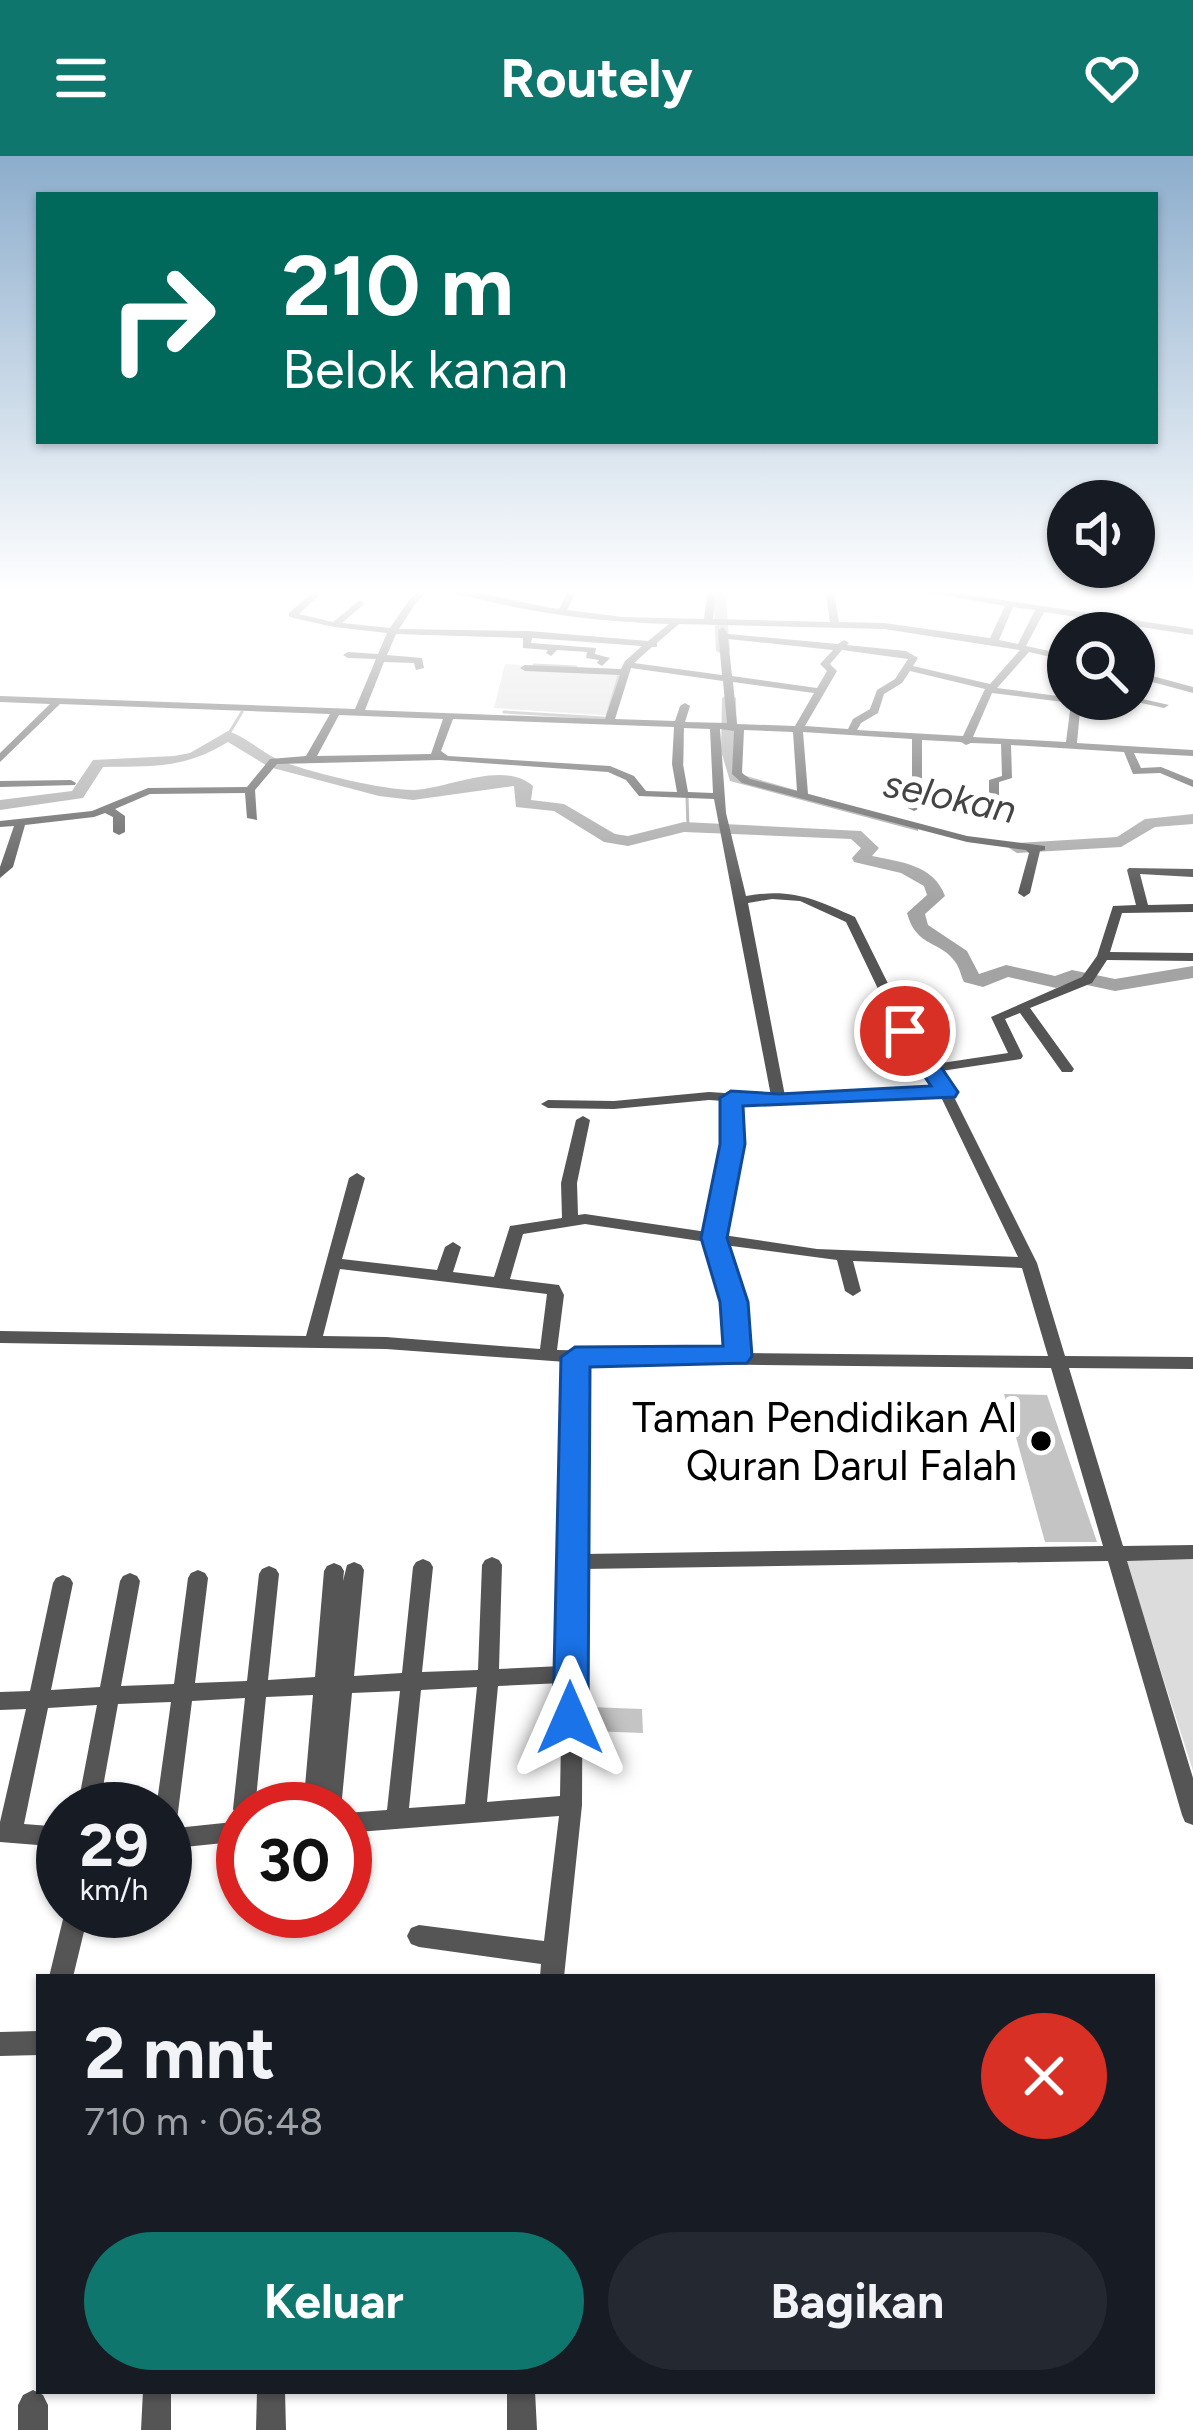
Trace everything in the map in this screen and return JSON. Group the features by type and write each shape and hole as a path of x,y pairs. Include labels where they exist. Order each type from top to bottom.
{"street":[{"path":"358,713 367,694"},
{"path":"609,721 616,694"},
{"path":"726,694 739,777 967,839 1035,850 1024,892"},
{"path":"803,798 798,729 815,694"},
{"path":"851,732 856,721 874,711 879,694"},
{"path":"967,742 987,694"},
{"path":"0,699 798,729 1193,753"},
{"path":"0,759 57,702"},
{"path":"685,706 678,726 678,782 687,796"},
{"path":"310,759 336,712"},
{"path":"440,758 435,752 449,717"},
{"path":"1071,747 1074,720"},
{"path":"728,728 719,796 723,829 742,901 779,1101"},
{"path":"914,808 918,795 916,737"},
{"path":"994,802 994,779 1007,778 1006,744"},
{"path":"1128,750 1137,772 1193,768"},
{"path":"1151,751 1161,770 1193,784"},
{"path":"253,818 250,790 271,762 310,759 440,758 610,769 630,778 638,792 719,796"},
{"path":"0,784 71,783"},
{"path":"0,824 106,809 148,791 250,790"},
{"path":"106,809 119,816 119,832"},
{"path":"0,874 7,867 20,824"},
{"path":"1143,908 1133,870 1193,873"},
{"path":"742,901 772,895 802,898 851,920 910,1042 934,1068 946,1092 1029,1263 1193,1815"},
{"path":"934,1068 1016,1056 996,1019 1090,977 1103,956 1116,910 1193,908"},
{"path":"1103,956 1193,957"},
{"path":"1023,1008 1067,1069"},
{"path":"548,1103 779,1101 946,1092"},
{"path":"731,1098 732,1144 714,1238 734,1302 737,1356"},
{"path":"570,1220 569,1183 583,1120"},
{"path":"313,1341 357,1178"},
{"path":"501,1282 512,1233 534,1224 570,1220 844,1256 1029,1263"},
{"path":"444,1275 453,1247"},
{"path":"844,1256 853,1292"},
{"path":"333,1263 555,1292 548,1355"},
{"path":"0,1337 313,1341 575,1357 1193,1363"},
{"path":"419,1936 553,1965 572,1805 575,1357"},
{"path":"572,1562 1193,1552"},
{"path":"475,1812 488,1678 492,1565"},
{"path":"397,1817 415,1682 423,1567"},
{"path":"318,1782 344,1571"},
{"path":"246,1782 269,1574"},
{"path":"171,1782 198,1578"},
{"path":"93,1782 130,1581"},
{"path":"36,1835 5,1832 63,1583"},
{"path":"0,1701 570,1674"},
{"path":"331,1782 333,1685"},
{"path":"372,1819 572,1805"},
{"path":"62,1974 70,1938"},
{"path":"0,2044 36,2044"},
{"path":"156,2430 157,2394"},
{"path":"271,2394 271,2430"},
{"path":"521,2394 522,2430"}],"shaded area":[{"path":"497,694 620,694 616,716 494,708"},
{"path":"1124,1556 1193,1557 1193,1771"}],"building":[{"name":"Taman Pendidikan Al Quran Darul Falah","path":"1004,1394 1047,1395 1097,1542 1045,1542"},
{"path":"589,1707 642,1709 643,1733 588,1731"}],"waterway":[{"path":"606,720 614,694"},
{"name":"selokan","path":"729,698 729,751 736,778 912,828"},
{"path":"228,735 242,712"},
{"path":"504,712 604,718"},
{"path":"0,805 77,795 98,763 174,761 195,756 228,735 274,764 379,791 413,795 517,781 525,786 522,804 558,807 610,838 628,841 684,827 855,834 871,848 860,858 907,869 932,884 936,896 916,913 919,926 960,955 971,978 983,981 1006,971 1056,982 1072,976 1115,985 1193,972"},
{"path":"682,739 682,763"},
{"path":"687,797 688,827"},
{"name":"selokan","path":"1017,848 1121,842 1151,822 1193,819"}],"place":[{"name":"Taman Pendidikan Al Quran Darul Falah","path":"1041,1441"}],"route":[{"path":"570,1718 575,1357 737,1356 734,1302 714,1238 732,1144 731,1098 779,1101 946,1092 905,1031"}]}
